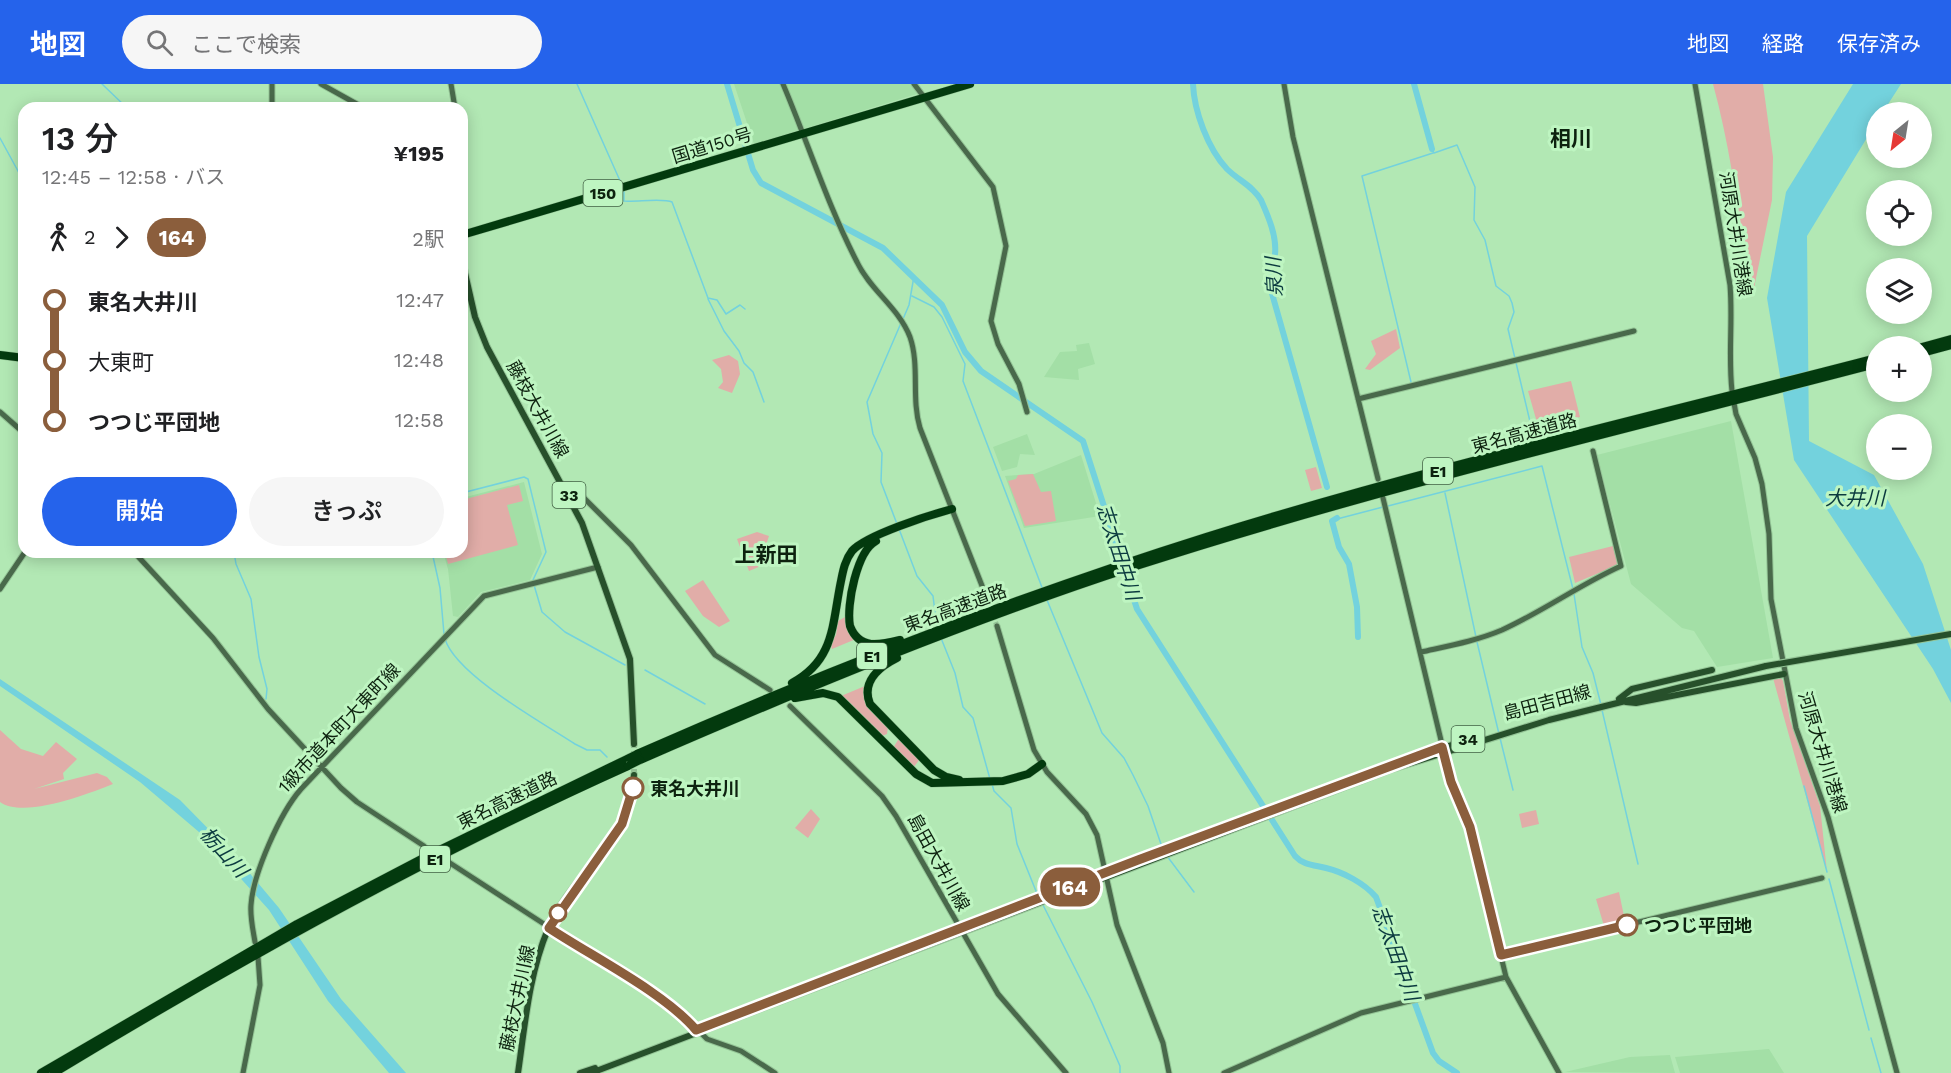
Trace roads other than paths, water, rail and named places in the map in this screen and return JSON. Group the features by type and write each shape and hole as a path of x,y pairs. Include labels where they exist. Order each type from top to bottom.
{"highway":[{"name":"国道150号","path":"468,233 970,84"},
{"path":"1932,344 1951,339"},
{"path":"1932,350 1951,345"},
{"path":"0,355 18,357"},
{"name":"東名高速道路","path":"1752,393 1866,361"},
{"name":"東名高速道路","path":"41,1073 298,927 573,787 759,700 1112,571 1354,494 1866,366"},
{"path":"931,636 879,645 866,643 851,630 849,618 851,602 859,565 867,547 952,508"},
{"path":"759,700 804,676 820,662 827,647 843,570 852,551 873,537 952,508"},
{"path":"931,636 885,664 873,675 867,693 876,712 934,770 950,779 1004,778 1042,764"},
{"name":"東名高速道路","path":"638,757 742,716 931,636"},
{"path":"742,716 811,694 833,695 847,704 916,774 937,784 1009,780 1028,774 1042,764"},
{"name":"東名高速道路","path":"54,1073 282,936"}],"main road":[{"name":"藤枝大井川線","path":"468,286 475,317 487,347 563,485 582,523 598,567 631,665 634,744"},
{"name":"島田吉田線","path":"591,1073 1273,811 1443,750 1714,674 1951,634"},
{"path":"1619,700 1636,703 1784,674"},
{"name":"藤枝大井川線","path":"518,1073 531,989 549,928 622,824 632,796 634,775"},
{"name":"島田吉田線","path":"580,1073 697,1031"}],"street":[{"path":"272,84 272,102"},
{"path":"321,84 353,102"},
{"path":"451,84 454,102"},
{"path":"783,84 858,265 901,321 910,338 915,361 917,416 988,601"},
{"path":"914,84 985,174 993,188 1006,246 991,321 998,344 1023,395 1027,412"},
{"path":"1284,84 1293,137 1378,479"},
{"name":"河原大井川港線","path":"1695,84 1730,285 1732,311 1729,362 1732,391"},
{"path":"1358,399 1634,331"},
{"name":"河原大井川港線","path":"1734,403 1736,414 1755,458 1762,484 1769,534 1771,599 1784,674 1799,736 1828,817 1897,1073"},
{"path":"0,412 18,428"},
{"path":"1421,652 1476,639 1503,629 1575,587 1621,566 1593,451"},
{"path":"563,485 571,485 631,545 715,655 770,690"},
{"path":"1383,498 1451,782 1470,827 1506,977 1559,1073"},
{"path":"0,590 21,558"},
{"path":"140,558 213,638 268,709 321,767 357,802 424,846"},
{"name":"1級市道本町大東町線","path":"255,942 251,898 259,874 284,812 321,767 480,599 598,567"},
{"path":"997,626 1034,750 1042,764 1089,819 1101,847 1117,925 1163,1043 1169,1073"},
{"name":"島田大井川線","path":"790,706 882,796 896,816 998,994 1066,1073"},
{"path":"450,863 655,996 688,1020 697,1031 712,1042 741,1051 775,1073"},
{"path":"1501,955 1821,878"},
{"path":"243,1073 260,985 258,957"},
{"path":"1224,1073 1361,1013 1506,977"}],"water":[{"name":"大井川","path":"1853,84 1901,84 1889,102 1866,102 1866,139 1807,236 1809,441 1866,471 1866,480 1877,480 1923,564 1951,650 1951,703 1933,669 1794,460 1767,298 1786,192"},
{"name":"栃山川","path":"0,679 180,800 236,857 279,908 341,999 406,1073 389,1073 328,1001 269,910 199,832 140,782 0,686"}],"waterway":[{"path":"102,84 121,102"},
{"path":"577,84 621,183"},
{"name":"志太田中川","path":"727,84 753,170 761,183 883,248 942,305 965,352 981,371 1083,441 1137,609 1295,856 1305,863 1346,875 1366,887 1376,897 1433,1053 1439,1061 1457,1073"},
{"name":"泉川","path":"1193,84 1199,117 1214,151 1227,169 1258,195 1271,226 1275,240 1271,290 1327,487"},
{"path":"1414,84 1432,149"},
{"path":"0,138 18,171"},
{"path":"1432,149 1434,153 1457,145 1475,187 1474,220 1485,240 1496,286 1509,296 1512,303 1514,312 1508,329 1532,430"},
{"path":"1411,382 1362,176 1433,153"},
{"path":"624,191 624,201 663,200 672,202 708,298 717,300 726,314 740,305 745,309"},
{"path":"903,319 909,305 914,276"},
{"path":"912,296 934,307 942,317 965,364 963,381 1043,590"},
{"path":"708,299 724,331 739,351 744,363 753,372 764,402"},
{"path":"897,524 881,482 882,453 873,434 867,402 901,323"},
{"path":"1388,506 1542,466 1573,589"},
{"path":"468,491 524,477 528,479 546,552 533,580"},
{"path":"1445,493 1476,637"},
{"path":"1337,519 1383,507"},
{"name":"泉川","path":"1337,518 1332,521 1339,547 1349,564 1357,607 1358,637"},
{"path":"899,529 917,576 933,596 937,628"},
{"path":"235,558 251,599 259,657 267,689 266,699"},
{"path":"433,558 440,588 444,634"},
{"path":"534,585 542,612 565,632 625,665"},
{"path":"1574,594 1582,647 1593,673 1601,705"},
{"path":"1047,600 1102,733 1124,758 1133,775 1148,806 1163,850"},
{"path":"941,638 955,673 963,707 973,718 990,779"},
{"path":"445,639 452,653 465,668 502,697 575,744 587,750 600,750 607,757"},
{"path":"1477,642 1499,734"},
{"path":"645,670 705,704"},
{"path":"1602,710 1638,864"},
{"path":"1500,738 1513,790"},
{"path":"992,784 994,791 1011,808 1017,844 1038,896"},
{"path":"1804,786 1827,872"},
{"path":"1167,856 1194,892"},
{"path":"1829,879 1869,1030"},
{"path":"1042,903 1092,1002 1120,1066 1120,1073"},
{"path":"1871,1038 1881,1073"}],"tunnel":[{"path":"988,601 997,626"},
{"path":"634,744 634,775"},
{"path":"424,846 450,863"}],"place":[{"name":"東名大井川","path":"633,788"},
{"name":"つつじ平団地","path":"1627,925"}],"district":[{"name":"相川","path":"1571,138"},
{"name":"上新田","path":"766,554"}]}
